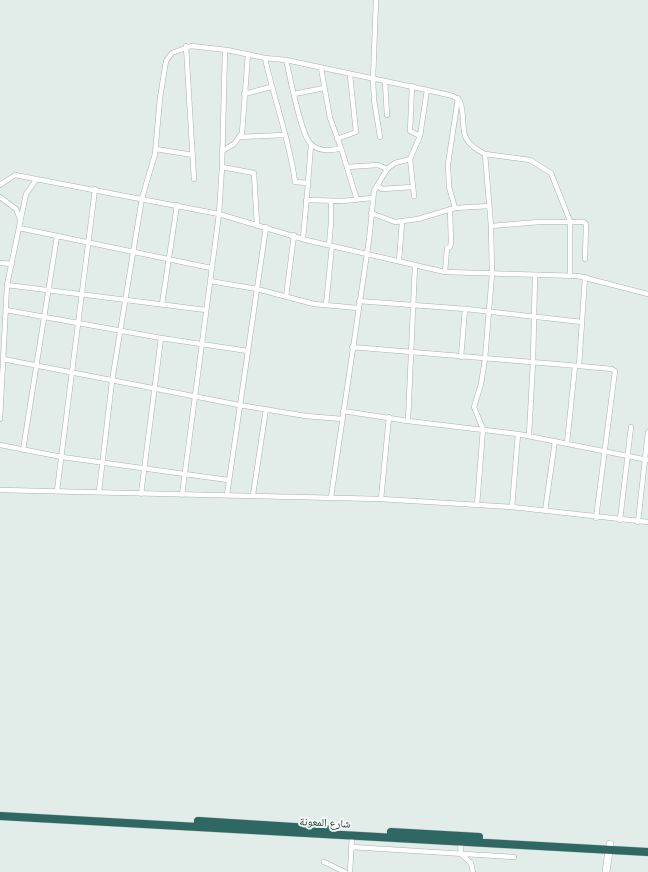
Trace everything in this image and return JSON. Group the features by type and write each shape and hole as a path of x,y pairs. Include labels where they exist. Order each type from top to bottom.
{"highway":[{"name":"شارع المعونة","path":"0,811 610,847 648,852"},
{"name":"شارع المعونة","path":"0,816 460,841 610,847 648,846"}],"street":[{"path":"376,0 373,79 374,100 380,136"},
{"path":"186,46 194,179"},
{"path":"99,492 112,381 142,198 156,149 160,98 166,61 172,53 186,46 225,50 265,58 286,60 350,75 412,86 458,98"},
{"path":"182,494 219,214 222,167 225,50"},
{"path":"222,151 234,144 243,130 244,94 248,54"},
{"path":"265,58 271,87 293,165 295,182 308,183"},
{"path":"286,60 306,137 311,144 328,151 341,148"},
{"path":"321,68 324,88 337,139 357,200"},
{"path":"337,139 356,132 350,75"},
{"path":"385,81 386,115"},
{"path":"412,86 409,130 410,132 420,136"},
{"path":"244,94 271,87"},
{"path":"294,94 324,88"},
{"path":"414,196 410,159 420,136 427,90"},
{"path":"458,98 462,109 464,135 471,146 485,154 530,160 549,171 553,176 570,221 570,275"},
{"path":"445,272 447,248 450,247 451,243 453,208 448,164 458,98"},
{"path":"239,137 284,135"},
{"path":"303,239 311,144"},
{"path":"156,149 193,155"},
{"path":"477,505 483,429 474,407 481,384 485,358 492,274 485,154"},
{"path":"332,497 352,347 369,240 372,198 374,191 387,169 395,163 410,159"},
{"path":"347,167 378,165 387,169"},
{"path":"222,167 254,173 257,225"},
{"path":"0,185 12,176 142,198 219,214 330,246 445,272 585,276 648,294"},
{"path":"0,419 3,359 2,325 6,310 7,285 26,194 36,180"},
{"path":"378,186 382,189 413,187"},
{"path":"57,491 95,189"},
{"path":"0,197 16,210 20,219"},
{"path":"306,200 330,201 372,198"},
{"path":"326,305 331,224 330,201"},
{"path":"162,304 177,205"},
{"path":"371,213 391,221 402,222 453,208 489,206"},
{"path":"490,226 570,221 585,222 585,259"},
{"path":"399,261 402,222"},
{"path":"227,495 266,227"},
{"path":"19,228 211,268"},
{"path":"286,297 294,235"},
{"path":"23,450 57,236"},
{"path":"0,263 12,264"},
{"path":"408,421 415,265"},
{"path":"528,435 533,362 534,275"},
{"path":"567,443 582,322 585,276"},
{"path":"210,281 326,305 358,308"},
{"path":"7,285 206,310"},
{"path":"359,301 413,304 582,322"},
{"path":"461,357 465,309"},
{"path":"6,310 161,338 248,351"},
{"path":"141,494 161,338"},
{"path":"352,347 612,369 615,372 596,518"},
{"path":"3,359 239,405 306,416 342,419"},
{"path":"253,495 266,409"},
{"path":"343,412 528,435 605,452 646,459"},
{"path":"381,499 389,418"},
{"path":"620,520 631,427"},
{"path":"638,522 648,432"},
{"path":"512,507 518,434"},
{"path":"545,511 555,441"},
{"path":"0,446 62,457 228,480"},
{"path":"0,490 381,499 512,507 596,518 648,522"},
{"path":"350,872 352,835"},
{"path":"460,841 461,854 471,863 473,872"},
{"path":"351,847 514,857"},
{"path":"606,872 610,847"},
{"path":"324,862 345,872"}]}
